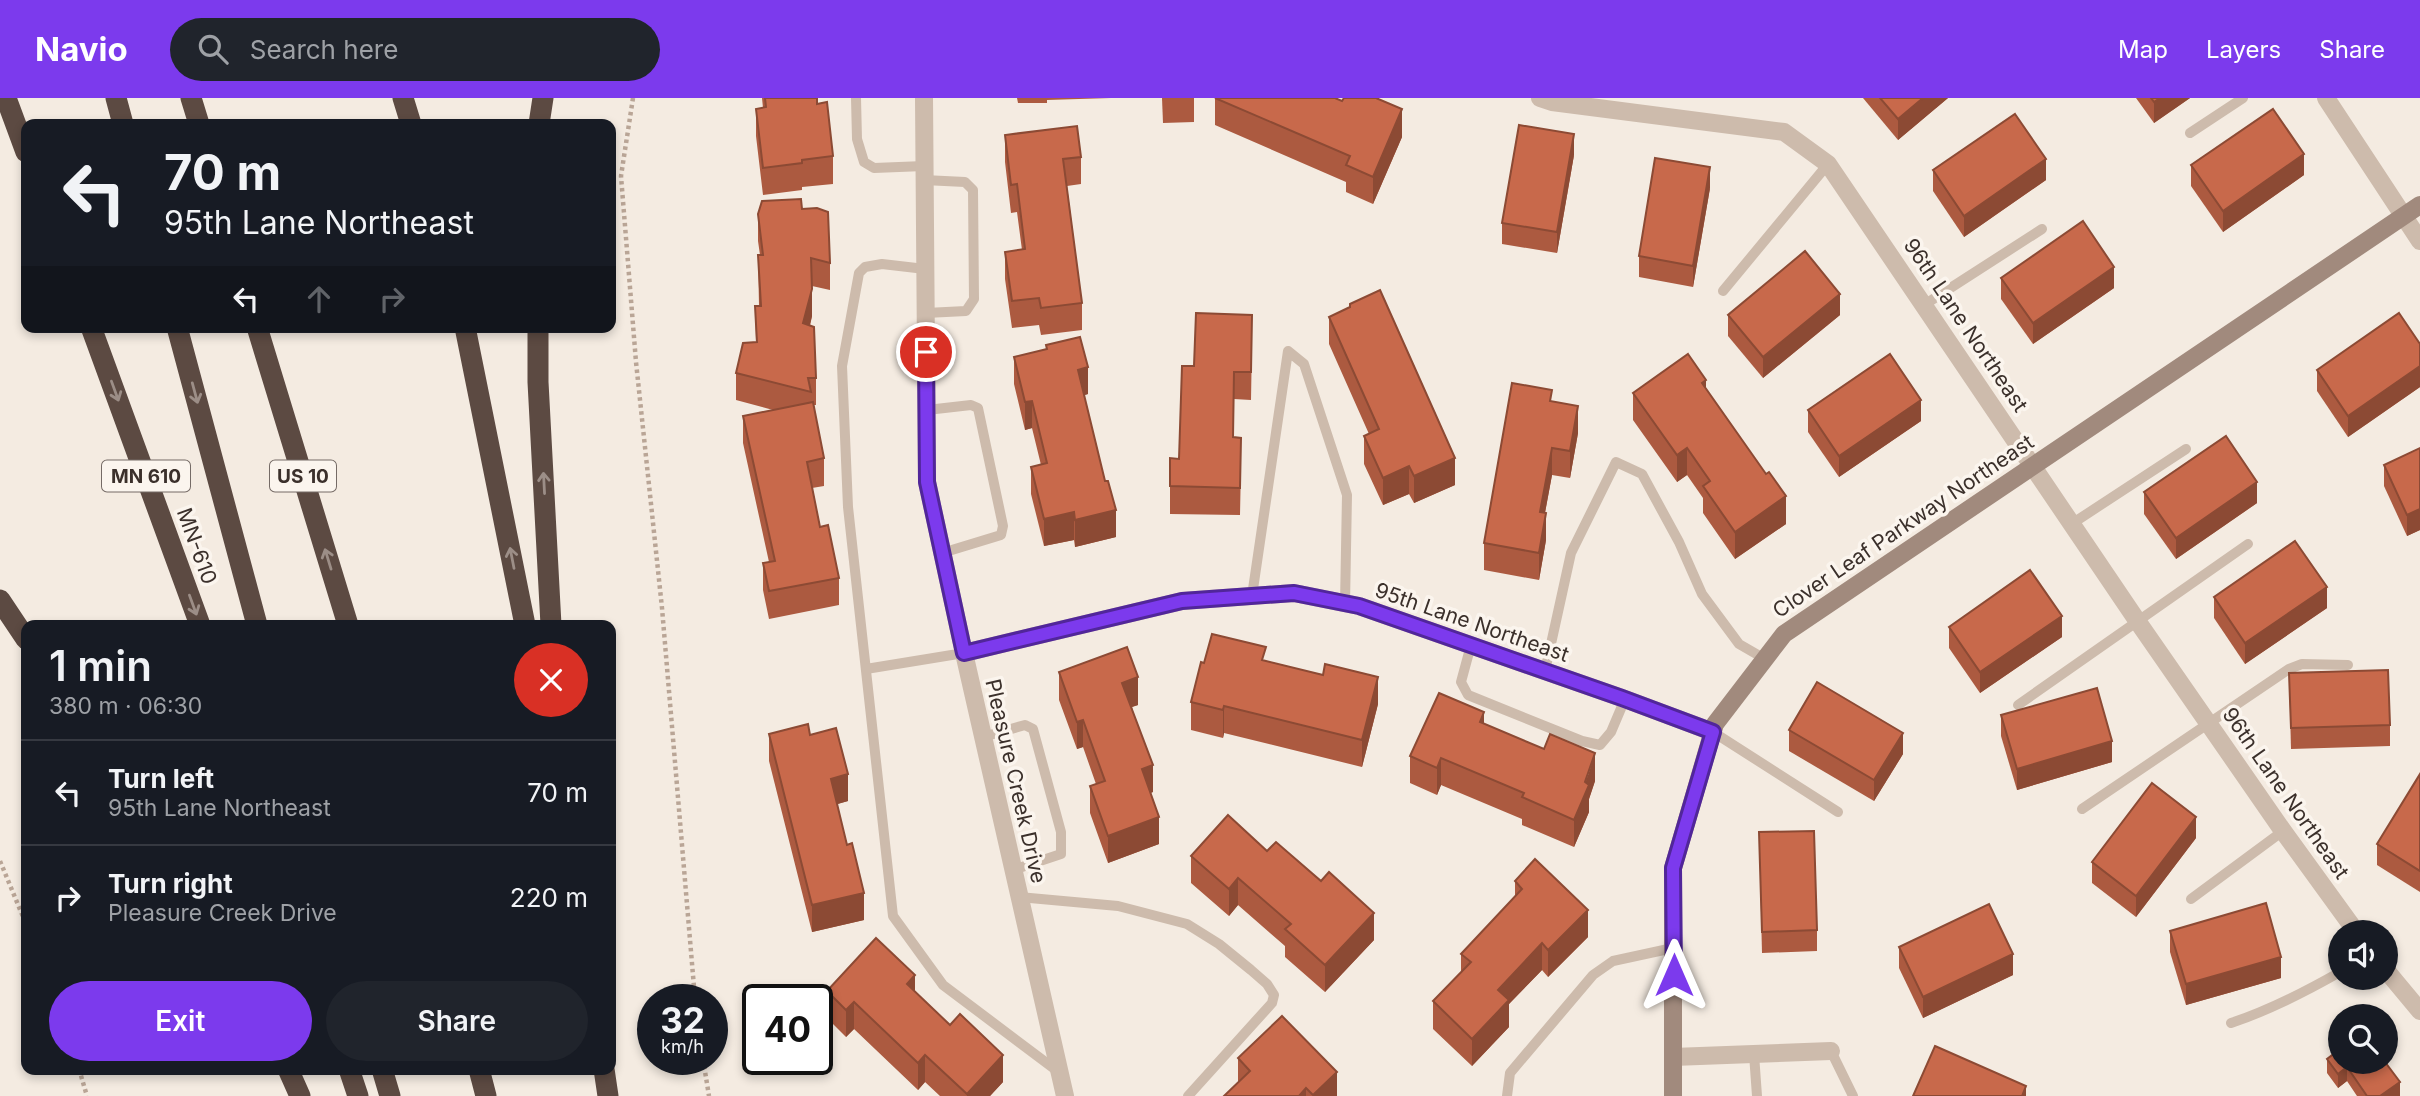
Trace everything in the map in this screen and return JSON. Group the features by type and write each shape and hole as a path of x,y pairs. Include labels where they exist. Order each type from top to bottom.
{"highway":[{"path":"6,98 21,138"},
{"path":"116,98 122,119"},
{"path":"191,98 197,119"},
{"path":"403,98 409,119"},
{"path":"540,119 542,98"},
{"name":"MN-610","path":"93,333 198,620"},
{"path":"179,333 256,620"},
{"name":"US 10","path":"259,333 346,620"},
{"path":"466,333 524,620"},
{"path":"538,333 538,382 551,620"},
{"path":"0,600 21,634"},
{"path":"0,614 21,637"},
{"path":"291,1075 300,1096"},
{"path":"351,1075 358,1096"},
{"path":"384,1075 390,1096"},
{"path":"481,1075 486,1096"},
{"path":"605,1075 608,1096"}],"street":[{"name":"Pleasure Creek Drive","path":"924,98 927,482 1065,1096"},
{"name":"96th Lane Northeast","path":"1540,98 1552,102 1784,132 1828,164 2138,622 2348,920"},
{"path":"2326,98 2420,241"},
{"name":"Clover Leaf Parkway Northeast","path":"1673,1096 1673,868 1715,724 1784,634 2420,205"},
{"name":"95th Lane Northeast","path":"964,653 1182,601 1294,593 1359,606 1713,732"},
{"path":"2398,984 2420,1010"},
{"path":"1674,1057 1831,1051"}],"lane":[{"path":"856,98 857,139 864,162 874,168 924,173 965,182 972,190 974,299 967,311 926,313"},
{"path":"2190,133 2243,98"},
{"path":"1723,291 1828,164"},
{"path":"1924,305 2042,229"},
{"path":"925,269 882,264 864,267 859,273 842,366 848,507 893,916 943,985 1060,1073"},
{"path":"1252,596 1287,351 1304,364 1347,495 1345,604"},
{"path":"926,410 971,405 978,408 1003,526 1001,535 942,553"},
{"path":"2073,523 2186,449"},
{"path":"1545,671 1571,553 1616,462 1642,474 1679,542 1702,594 1739,644 1765,659"},
{"path":"2018,705 2248,544"},
{"path":"1471,645 1461,682 1468,695 1581,741 1600,745 1611,732 1625,699"},
{"path":"866,669 964,653"},
{"path":"2082,809 2289,669 2302,664 2348,665"},
{"path":"983,737 1026,725 1033,729 1061,832 1061,854 1013,870"},
{"path":"1713,732 1838,812"},
{"path":"2191,899 2283,831"},
{"path":"1019,897 1118,906 1187,924 1219,944 1267,984 1274,995 1272,1003 1188,1096"},
{"path":"1507,1096 1510,1073 1593,975 1614,961 1674,948"},
{"path":"2231,1023 2267,1011 2328,978"},
{"path":"1831,1051 1853,1096"},
{"path":"1754,1054 1757,1096"}],"path":[{"path":"633,98 621,176 636,362 662,608 694,984"},
{"path":"0,861 21,912"},
{"path":"81,1075 87,1096"},
{"path":"706,1075 709,1096"}],"building":[{"path":"765,98 817,98 817,104 827,102 833,156 763,168 756,109 766,107"},
{"path":"1215,98 1335,98 1342,101 1344,98 1376,98 1402,109 1373,177 1346,165 1350,156"},
{"path":"1880,98 1923,98 1898,119"},
{"path":"2273,109 2304,154 2223,211 2191,165"},
{"path":"2015,114 2046,159 1964,216 1933,170"},
{"path":"1519,125 1574,134 1557,232 1502,223"},
{"path":"1077,126 1081,157 1063,159 1082,303 1041,308 1039,298 1012,301 1005,252 1025,249 1017,184 1011,185 1005,135"},
{"path":"1655,158 1710,167 1693,266 1639,256"},
{"path":"801,199 802,209 817,208 828,212 830,263 811,258 812,289 803,323 814,327 816,378 808,378 811,392 736,373 743,343 757,342 755,306 761,306 758,255 763,255 758,214 762,201"},
{"path":"2083,221 2114,267 2033,323 2001,278"},
{"path":"1805,251 1840,294 1763,357 1728,315"},
{"path":"1380,290 1455,458 1414,476 1409,466 1383,478 1364,436 1379,429 1329,317"},
{"path":"1196,313 1252,315 1251,372 1234,372 1233,437 1241,438 1240,488 1170,486 1170,458 1179,459 1182,366 1194,366"},
{"path":"2399,313 2420,344 2420,366 2348,416 2317,370"},
{"path":"1080,337 1088,367 1078,370 1105,481 1108,481 1116,510 1075,520 1074,512 1044,519 1031,467 1047,463 1032,401 1025,402 1014,357 1047,349 1046,345"},
{"path":"1688,354 1706,380 1702,383 1766,474 1769,472 1786,496 1735,532 1703,486 1710,481 1687,448 1677,455 1633,393"},
{"path":"1890,354 1921,400 1839,456 1808,410"},
{"path":"1512,383 1552,390 1550,401 1578,406 1570,451 1552,448 1540,512 1546,513 1539,553 1484,543"},
{"path":"813,402 824,458 807,462 820,527 828,525 839,578 769,591 763,563 775,561 743,416"},
{"path":"2226,436 2257,482 2176,538 2144,492"},
{"path":"2420,448 2420,509 2407,515 2384,465"},
{"path":"2295,541 2327,587 2245,643 2214,597"},
{"path":"2030,570 2062,616 1980,672 1949,627"},
{"path":"1212,634 1266,647 1262,660 1323,675 1325,664 1378,677 1362,740 1224,706 1223,710 1191,702 1201,662 1204,663"},
{"path":"1127,647 1138,677 1122,683 1153,765 1142,769 1159,817 1108,836 1090,786 1105,781 1083,720 1077,722 1059,672"},
{"path":"2388,670 2390,725 2291,728 2289,673"},
{"path":"1817,682 1903,733 1874,780 1789,730"},
{"path":"2097,688 2112,741 2017,769 2001,715"},
{"path":"1439,693 1484,712 1480,722 1544,749 1550,734 1595,753 1585,782 1589,785 1574,820 1522,797 1524,793 1441,758 1437,768 1410,756"},
{"path":"808,724 810,735 836,728 848,774 831,779 847,845 852,843 864,893 812,905 769,734"},
{"path":"2420,774 2420,871 2377,844"},
{"path":"2152,783 2196,817 2136,896 2092,862"},
{"path":"1228,815 1267,851 1276,842 1321,881 1329,872 1374,913 1325,965 1285,929 1291,924 1238,878 1229,889 1191,856"},
{"path":"1814,831 1817,930 1762,932 1759,832"},
{"path":"1535,859 1588,910 1548,950 1542,943 1498,990 1509,1000 1472,1039 1433,1001 1471,962 1461,954 1522,889 1515,881"},
{"path":"2266,903 2281,957 2186,984 2170,931"},
{"path":"1989,904 2013,954 1923,997 1899,947"},
{"path":"876,938 915,975 907,984 950,1025 960,1014 1003,1055 967,1094 925,1055 918,1063 854,1002 846,1010 833,997 833,985"},
{"path":"1282,1016 1337,1072 1313,1095 1306,1088 1299,1096 1224,1096 1250,1071 1238,1058"},
{"path":"1935,1046 2026,1086 2022,1096 1913,1096"},
{"path":"2352,1074 2394,1074 2400,1082 2380,1096 2367,1096"}],"route":[{"path":"926,352 927,482 964,653 1182,601 1294,593 1359,606 1713,732 1673,868 1674,975"}]}
